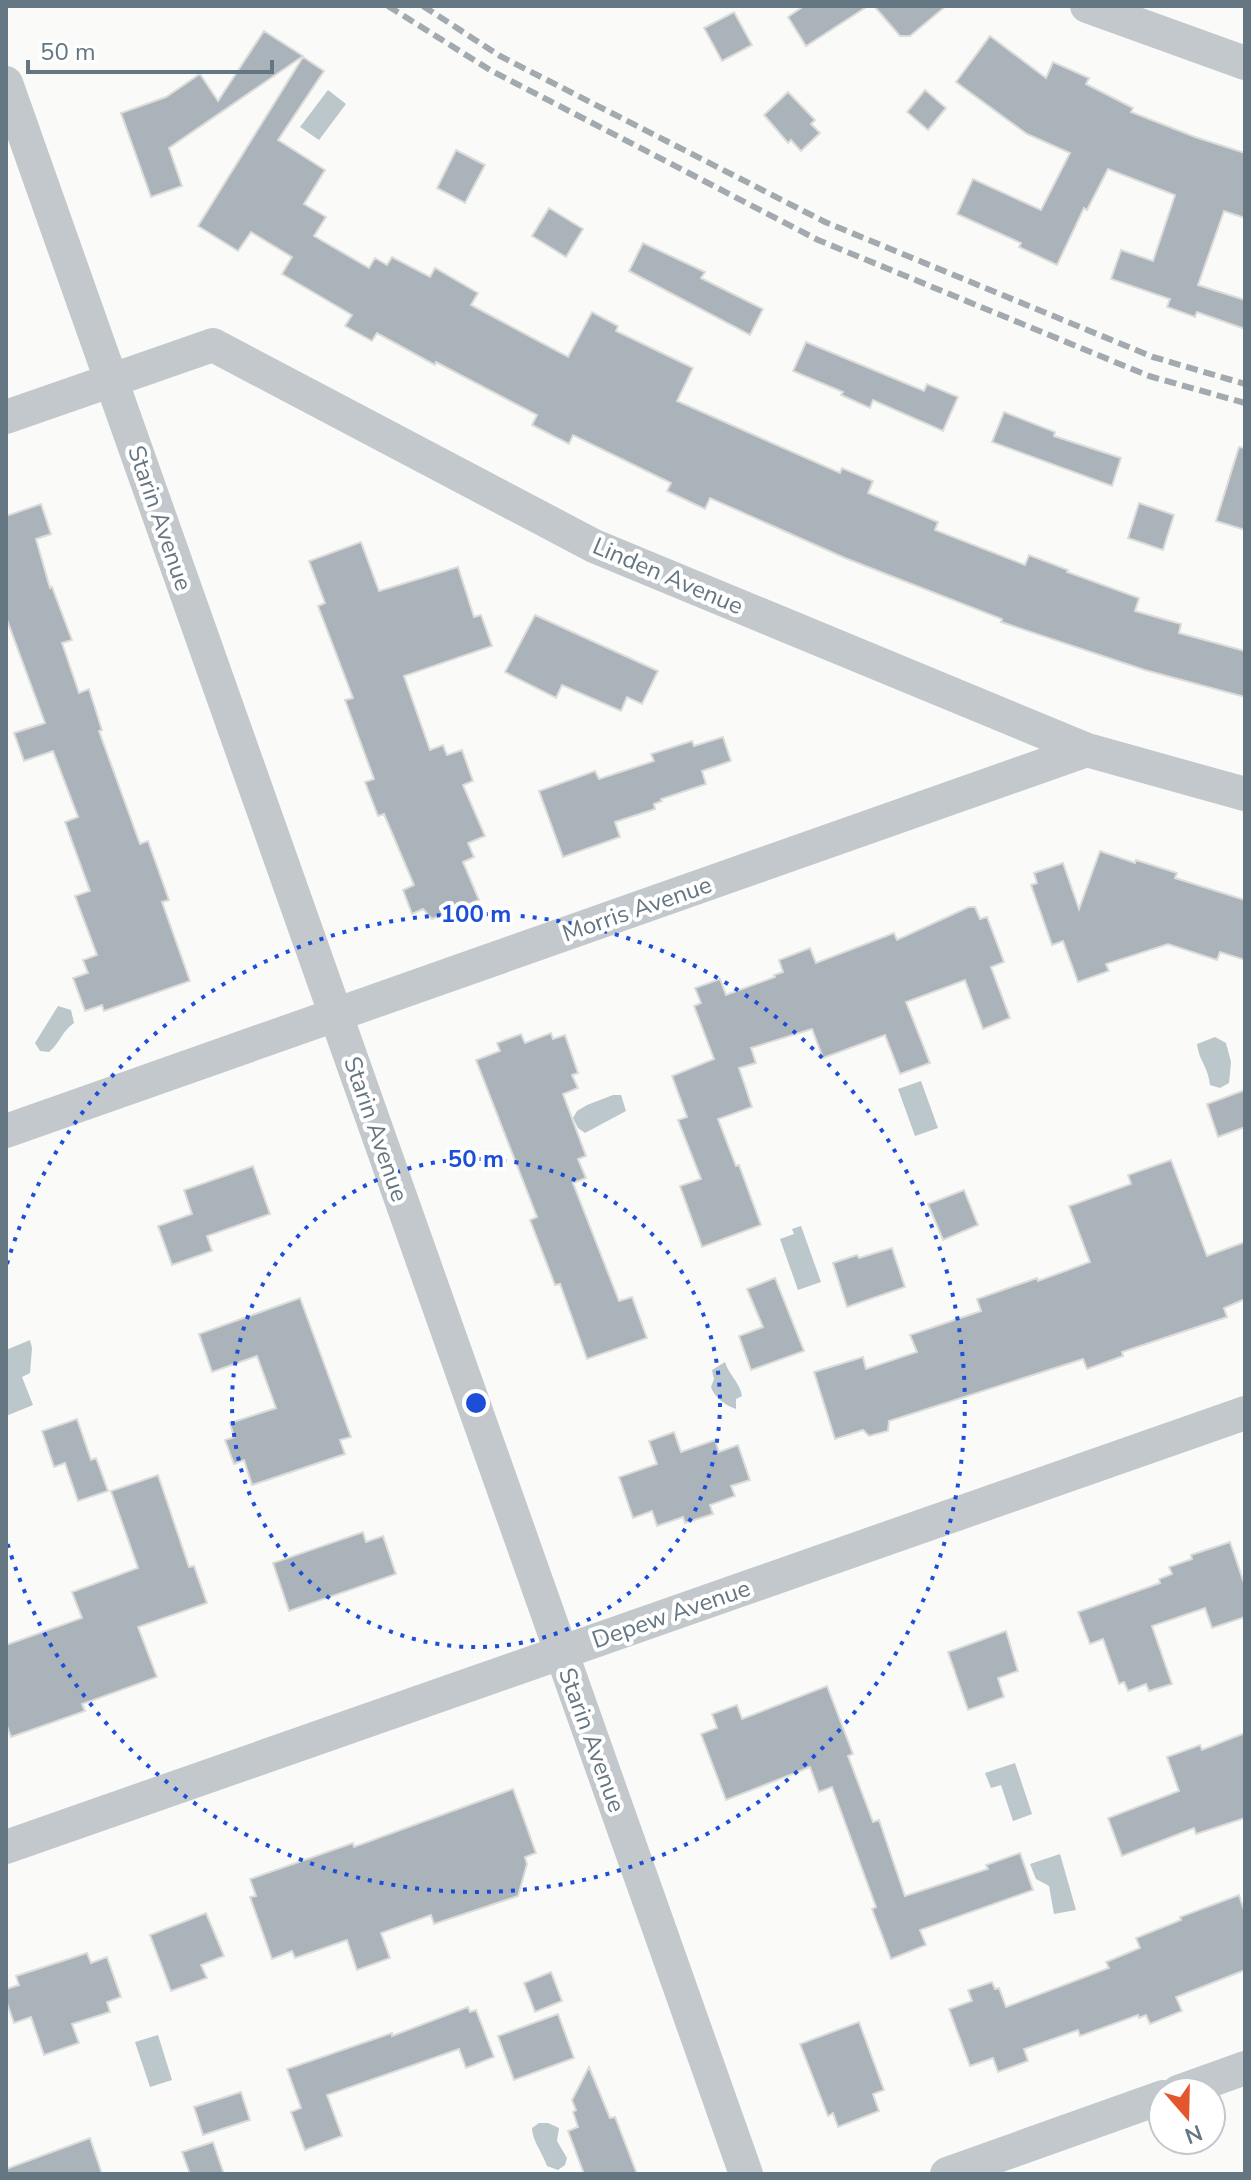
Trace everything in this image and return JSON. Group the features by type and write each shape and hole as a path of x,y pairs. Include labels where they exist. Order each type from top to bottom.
{"street":[{"path":"1087,6 1245,63"},
{"name":"Starin Avenue","path":"6,83 746,2174"},
{"name":"Linden Avenue","path":"6,417 213,345 594,546 1087,750 1245,794"},
{"name":"Morris Avenue","path":"6,1131 1087,750"},
{"name":"Depew Avenue","path":"6,1847 1245,1413"},
{"path":"1223,2076 1245,2068"},
{"path":"947,2174 1147,2103"}],"shaded area":[{"path":"328,90 346,104 319,140 300,127"},
{"path":"58,1006 71,1010 74,1023 49,1052 40,1051 35,1043"},
{"path":"1215,1037 1226,1043 1231,1062 1229,1083 1220,1088 1210,1085 1197,1044"},
{"path":"921,1081 938,1128 915,1136 898,1089"},
{"path":"613,1095 621,1095 626,1111 585,1133 578,1128 573,1118 577,1111"},
{"path":"801,1226 821,1282 798,1290 780,1239 794,1234 792,1229"},
{"path":"30,1340 30,1373 22,1377 33,1405 6,1416 6,1350"},
{"path":"725,1362 742,1396 736,1399 736,1409 721,1401 711,1387 714,1379 712,1370"},
{"path":"1015,1763 1032,1814 1013,1821 1001,1785 991,1788 985,1773"},
{"path":"1060,1854 1076,1910 1054,1914 1049,1886 1036,1879 1030,1864"},
{"path":"158,2035 172,2080 150,2087 135,2042"},
{"path":"539,2123 559,2128 557,2141 567,2158 565,2165 558,2170 547,2166 532,2133 532,2128"}],"building":[{"path":"804,6 868,6 806,46 788,17"},
{"path":"874,6 946,6 910,36 900,36"},
{"path":"734,12 752,45 722,61 704,28"},
{"path":"264,31 303,56 169,148 182,186 151,197 121,113 166,97 200,74 218,101"},
{"path":"990,36 1046,78 1053,62 1089,78 1086,84 1133,108 1131,112 1245,153 1245,218 1224,211 1198,285 1245,300 1245,329 1197,312 1195,317 1167,307 1170,299 1111,279 1121,250 1153,261 1175,195 1108,169 1087,210 1084,208 1057,265 1019,247 1021,243 957,214 973,179 1041,210 1070,153 1027,134 956,82"},
{"path":"303,57 324,71 278,140 325,170 304,204 326,217 314,236 369,268 375,258 387,265 392,257 430,277 435,268 478,293 471,305 568,357 592,312 618,326 616,331 693,368 677,401 840,473 842,468 873,481 868,493 938,522 935,530 1025,565 1029,555 1068,570 1139,598 1135,611 1181,624 1179,633 1245,651 1245,697 1145,670 1001,622 1002,619 845,558 710,498 705,509 667,491 671,483 573,435 569,444 532,425 537,415 436,362 435,365 377,333 372,341 345,326 352,315 282,274 292,257 251,232 238,251 198,226"},
{"path":"925,90 946,108 928,130 907,112"},
{"path":"788,92 815,120 811,124 820,133 801,151 791,140 788,143 764,115"},
{"path":"456,150 485,165 465,203 437,188"},
{"path":"549,208 583,229 566,257 532,236"},
{"path":"643,243 705,272 701,278 763,309 750,335 629,271"},
{"path":"806,342 924,391 927,384 958,397 943,431 873,400 870,408 841,395 843,392 793,371"},
{"path":"1004,412 1055,432 1054,436 1121,458 1112,486 992,442"},
{"path":"1239,447 1245,448 1245,530 1216,521"},
{"path":"1139,503 1174,515 1163,550 1128,538"},
{"path":"41,504 51,534 36,539 50,588 72,640 62,643 79,693 89,689 102,730 99,731 140,844 148,841 169,900 162,902 190,981 104,1011 102,1005 85,1011 73,978 88,973 83,960 97,955 75,896 90,891 65,822 78,817 53,751 24,761 14,733 45,723 6,617 6,516"},
{"path":"361,542 379,591 458,567 474,617 481,615 492,646 404,676 430,750 443,745 447,755 462,750 473,781 463,785 485,836 468,843 474,857 463,862 479,900 432,919 423,909 412,914 403,890 414,885 384,814 378,816 365,782 374,779 345,700 353,698 318,606 325,603 309,561"},
{"path":"535,615 658,671 642,704 627,697 621,711 562,685 556,698 505,672"},
{"path":"723,737 731,761 702,771 706,784 661,799 654,804 655,809 615,822 620,837 563,857 539,791 595,771 599,779 654,761 651,754 692,741 694,746"},
{"path":"1100,851 1177,873 1175,878 1245,900 1245,960 1220,952 1217,960 1168,944 1106,964 1109,971 1078,982 1063,941 1052,945 1031,885 1037,883 1034,873 1063,863 1079,909"},
{"path":"975,907 980,919 987,917 1004,962 991,967 1010,1018 983,1029 965,980 906,1002 930,1063 900,1074 885,1035 823,1058 812,1029 751,1048 756,1063 739,1068 752,1107 718,1119 761,1225 702,1247 680,1186 701,1179 678,1120 687,1117 672,1076 714,1059 694,1006 701,1003 695,988 720,979 726,995 775,977 783,972 779,960 810,948 816,963 894,933 897,940"},
{"path":"551,1033 553,1039 565,1035 578,1073 572,1075 578,1088 563,1094 586,1156 578,1159 586,1178 573,1183 619,1301 632,1297 647,1338 587,1359 560,1284 555,1285 530,1220 537,1217 476,1060 500,1051 497,1043 521,1034 525,1043"},
{"path":"1245,1090 1245,1127 1218,1137 1207,1104"},
{"path":"1171,1160 1207,1256 1245,1242 1245,1299 1224,1308 1227,1317 1122,1352 1123,1356 1087,1369 1083,1359 889,1421 888,1431 869,1436 863,1430 835,1439 814,1372 863,1357 866,1369 917,1352 910,1335 981,1311 977,1299 1090,1262 1069,1206 1131,1184 1128,1175"},
{"path":"253,1166 270,1214 207,1236 212,1251 172,1265 158,1226 192,1214 184,1190"},
{"path":"964,1190 978,1225 943,1240 928,1204"},
{"path":"892,1248 905,1287 847,1307 833,1263"},
{"path":"775,1278 804,1351 751,1370 739,1336 763,1327 747,1289"},
{"path":"300,1298 351,1437 340,1440 345,1454 252,1485 244,1460 234,1464 225,1440 234,1437 230,1423 276,1408 257,1356 212,1372 199,1334"},
{"path":"77,1419 91,1460 96,1458 108,1491 78,1501 65,1463 54,1467 42,1431"},
{"path":"674,1432 681,1452 715,1440 719,1452 738,1445 750,1480 731,1486 735,1496 710,1505 713,1514 685,1523 683,1517 657,1526 652,1511 633,1518 619,1477 657,1464 649,1441"},
{"path":"158,1475 189,1567 194,1566 207,1603 138,1627 157,1677 82,1704 85,1711 11,1737 6,1723 6,1645 82,1618 72,1592 138,1568 111,1491"},
{"path":"363,1532 366,1542 383,1536 396,1574 289,1611 273,1563"},
{"path":"1230,1542 1245,1586 1245,1617 1212,1628 1205,1608 1152,1626 1172,1684 1149,1691 1146,1684 1128,1691 1124,1682 1119,1684 1103,1639 1090,1644 1078,1612 1160,1583 1159,1579 1172,1574 1169,1567 1192,1559 1191,1555"},
{"path":"1006,1631 1018,1671 998,1678 1004,1697 968,1710 948,1652"},
{"path":"827,1686 853,1754 848,1756 873,1822 879,1820 905,1896 988,1869 986,1865 1020,1853 1033,1890 920,1930 926,1945 891,1959 872,1909 876,1907 832,1787 819,1792 810,1767 726,1800 701,1734 717,1728 712,1714 737,1705 742,1719"},
{"path":"1245,1733 1245,1818 1196,1834 1194,1828 1122,1856 1108,1818 1179,1791 1167,1757 1200,1745 1202,1750"},
{"path":"513,1789 536,1853 525,1857 527,1864 518,1896 434,1924 431,1915 381,1933 390,1958 357,1970 347,1940 295,1958 292,1951 272,1959 250,1897 256,1896 250,1879 353,1843 354,1847"},
{"path":"1239,1895 1245,1913 1245,1970 1176,1997 1182,2011 1150,2024 1146,2015 1139,2018 1138,2015 1080,2036 1078,2030 1024,2049 1028,2061 998,2072 993,2058 970,2066 949,2009 972,2001 968,1990 992,1982 995,1989 999,1988 1006,2007 1109,1968 1106,1962 1140,1948 1136,1938 1181,1920 1180,1917"},
{"path":"206,1913 224,1956 201,1965 207,1978 171,1991 150,1935"},
{"path":"87,1953 91,1963 107,1957 121,1997 107,2002 110,2012 72,2024 79,2043 44,2055 31,2017 14,2023 6,2000 6,1989 19,1985 16,1976"},
{"path":"551,1972 562,2001 535,2012 524,1983"},
{"path":"468,2007 470,2012 476,2010 494,2057 466,2068 459,2049 327,2095 342,2136 305,2150 291,2112 301,2108 287,2069 392,2033 392,2036"},
{"path":"558,2014 574,2058 514,2080 498,2036"},
{"path":"859,2022 884,2090 873,2094 879,2111 838,2127 833,2113 828,2116 800,2044"},
{"path":"589,2067 610,2118 615,2117 637,2174 584,2174 568,2131 578,2127 572,2100"},
{"path":"241,2092 250,2120 203,2135 194,2107"},
{"path":"90,2138 102,2174 6,2174 6,2169"},
{"path":"213,2142 224,2174 190,2174 182,2152"}],"railway":[{"path":"388,6 490,70 818,240 1149,376 1245,403"},
{"path":"423,6 500,56 825,222 1153,357 1245,384"}]}
